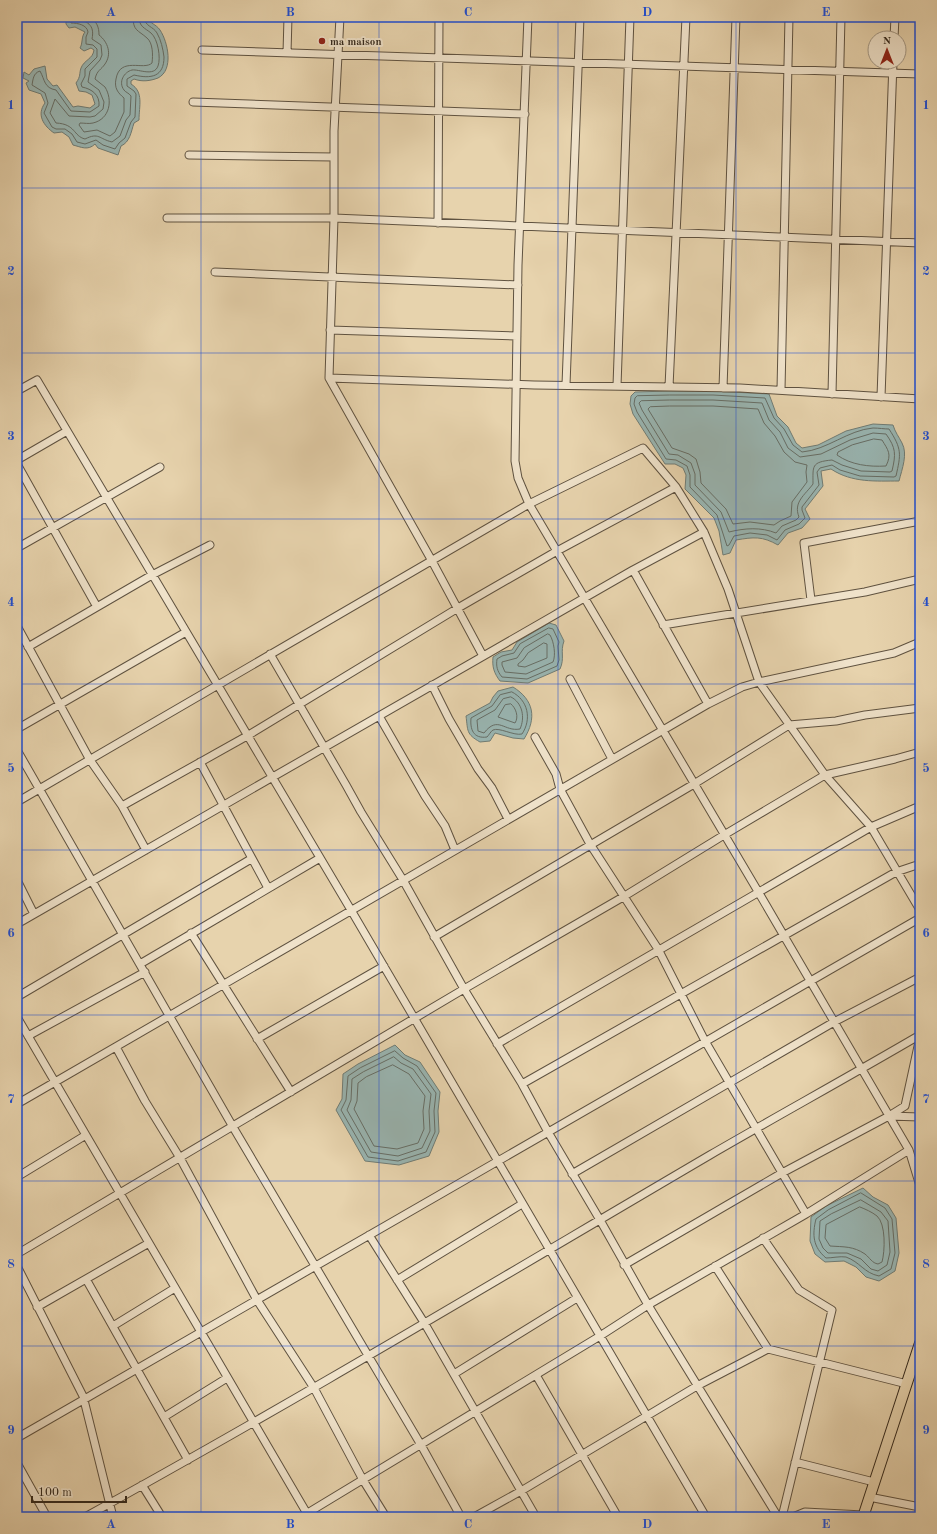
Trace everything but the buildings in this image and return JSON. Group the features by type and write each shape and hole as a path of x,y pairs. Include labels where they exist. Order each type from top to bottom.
{"highway":[{"path":"863,1516 920,1343"}],"street":[{"path":"287,53 288,17"},
{"path":"340,17 335,107 334,218 329,378 432,561 483,656"},
{"path":"438,223 439,17"},
{"path":"528,17 518,285 516,384 516,461 518,478 529,504 759,892 861,1070 909,1150 920,1186"},
{"path":"566,385 580,17"},
{"path":"617,386 630,17"},
{"path":"669,387 686,17"},
{"path":"723,388 736,17"},
{"path":"781,390 789,17"},
{"path":"832,394 841,17"},
{"path":"894,30 895,17"},
{"path":"202,50 920,74"},
{"path":"881,397 892,70"},
{"path":"193,102 525,114"},
{"path":"189,155 334,157"},
{"path":"167,218 334,218 920,243"},
{"path":"215,272 518,285"},
{"path":"330,330 517,336"},
{"path":"329,378 781,390 920,399"},
{"path":"17,391 37,380 384,966 706,1517"},
{"path":"17,460 67,431"},
{"path":"17,802 529,504 643,448 676,487 704,532 728,589 759,682 825,775 871,827 896,872 920,910"},
{"path":"17,464 97,607"},
{"path":"17,548 160,468"},
{"path":"122,806 248,736 458,608 557,551 676,487"},
{"path":"811,600 804,543 920,520"},
{"path":"17,924 633,570 704,532"},
{"path":"28,647 152,575 210,545"},
{"path":"633,570 708,704"},
{"path":"663,625 865,592 920,579"},
{"path":"17,626 90,760 122,806 146,850"},
{"path":"17,729 186,632"},
{"path":"17,1104 708,704 742,687 759,682 894,653 920,642"},
{"path":"270,654 361,812 403,880 464,989 522,1084 648,1305 778,1517"},
{"path":"570,679 612,759"},
{"path":"432,685 449,719 478,769 492,788 508,819"},
{"path":"434,937 694,784 789,726 836,721 865,715 920,708"},
{"path":"379,716 425,796 445,826 455,850"},
{"path":"535,736 556,774 560,789 590,844 658,950 730,1084 806,1214"},
{"path":"17,750 233,1126 421,1445 461,1517"},
{"path":"17,1254 464,989 623,897 825,775 920,752"},
{"path":"200,762 268,888"},
{"path":"498,1044 871,827 920,806"},
{"path":"140,964 320,858"},
{"path":"17,997 252,859"},
{"path":"522,1084 896,872 920,864"},
{"path":"17,880 34,914"},
{"path":"17,1438 920,918"},
{"path":"191,933 291,1092"},
{"path":"257,1039 384,966"},
{"path":"28,1036 145,972"},
{"path":"572,1174 730,1084 834,1022 920,977"},
{"path":"17,1017 201,1332 305,1516 600,1336 648,1305 806,1214 909,1150"},
{"path":"85,1517 368,1357 756,1128 920,1036"},
{"path":"624,1264 782,1173 905,1106 920,1036"},
{"path":"116,1047 145,1101 180,1158 257,1300 314,1388 363,1480 386,1517"},
{"path":"889,1116 920,1117"},
{"path":"17,1177 86,1136"},
{"path":"397,1280 522,1204"},
{"path":"369,1235 454,1374 536,1517"},
{"path":"763,1238 799,1290 832,1310 782,1517"},
{"path":"37,1307 149,1243"},
{"path":"17,1266 84,1400 113,1517"},
{"path":"714,1266 768,1349"},
{"path":"86,1279 188,1460"},
{"path":"113,1326 175,1288"},
{"path":"454,1374 577,1298"},
{"path":"474,1517 521,1491 697,1386 768,1349 907,1384"},
{"path":"536,1375 618,1517"},
{"path":"164,1417 227,1378"},
{"path":"795,1462 874,1482"},
{"path":"17,1463 47,1517"},
{"path":"142,1485 162,1517"},
{"path":"869,1497 920,1508"},
{"path":"792,1517 805,1512 863,1516"}],"water":[{"path":"66,17 147,17 157,26 163,35 168,56 166,69 158,78 143,81 134,79 131,81 131,84 138,91 139,95 139,120 134,123 128,139 121,146 118,155 98,148 95,144 87,148 73,145 69,137 62,132 54,133 50,130 44,124 41,116 42,107 45,103 41,94 29,90 26,83 29,81 23,78 24,72 29,75 34,69 45,66 47,79 53,86 57,85 73,107 78,106 90,108 95,104 92,95 79,91 76,83 79,79 82,65 92,55 94,50 91,48 84,51 80,48 85,32 75,27 69,28 66,24"},
{"path":"713,391 769,394 777,416 788,427 796,443 802,448 818,445 846,431 873,424 893,425 904,447 904,462 899,481 856,479 839,474 831,469 821,471 823,486 805,509 810,519 802,528 788,533 778,545 758,538 736,540 730,553 723,555 719,531 714,518 685,489 686,475 683,468 675,464 665,464 633,414 630,404 631,396 635,392"},
{"path":"549,623 556,625 564,641 560,669 528,683 500,681 494,670 493,657 501,652 512,650 517,642"},
{"path":"513,687 525,698 531,710 531,724 524,739 513,738 495,733 490,741 480,742 472,737 468,732 466,716 490,703 498,691"},
{"path":"395,1045 405,1055 420,1062 440,1092 438,1111 439,1132 429,1156 399,1165 365,1161 336,1110 342,1099 343,1074 358,1064"},
{"path":"863,1188 873,1197 888,1205 896,1218 899,1253 895,1271 879,1281 866,1277 856,1267 844,1261 825,1262 815,1254 810,1241 811,1217 826,1206"}],"place":[{"name":"ma maison","path":"322,41"}]}
